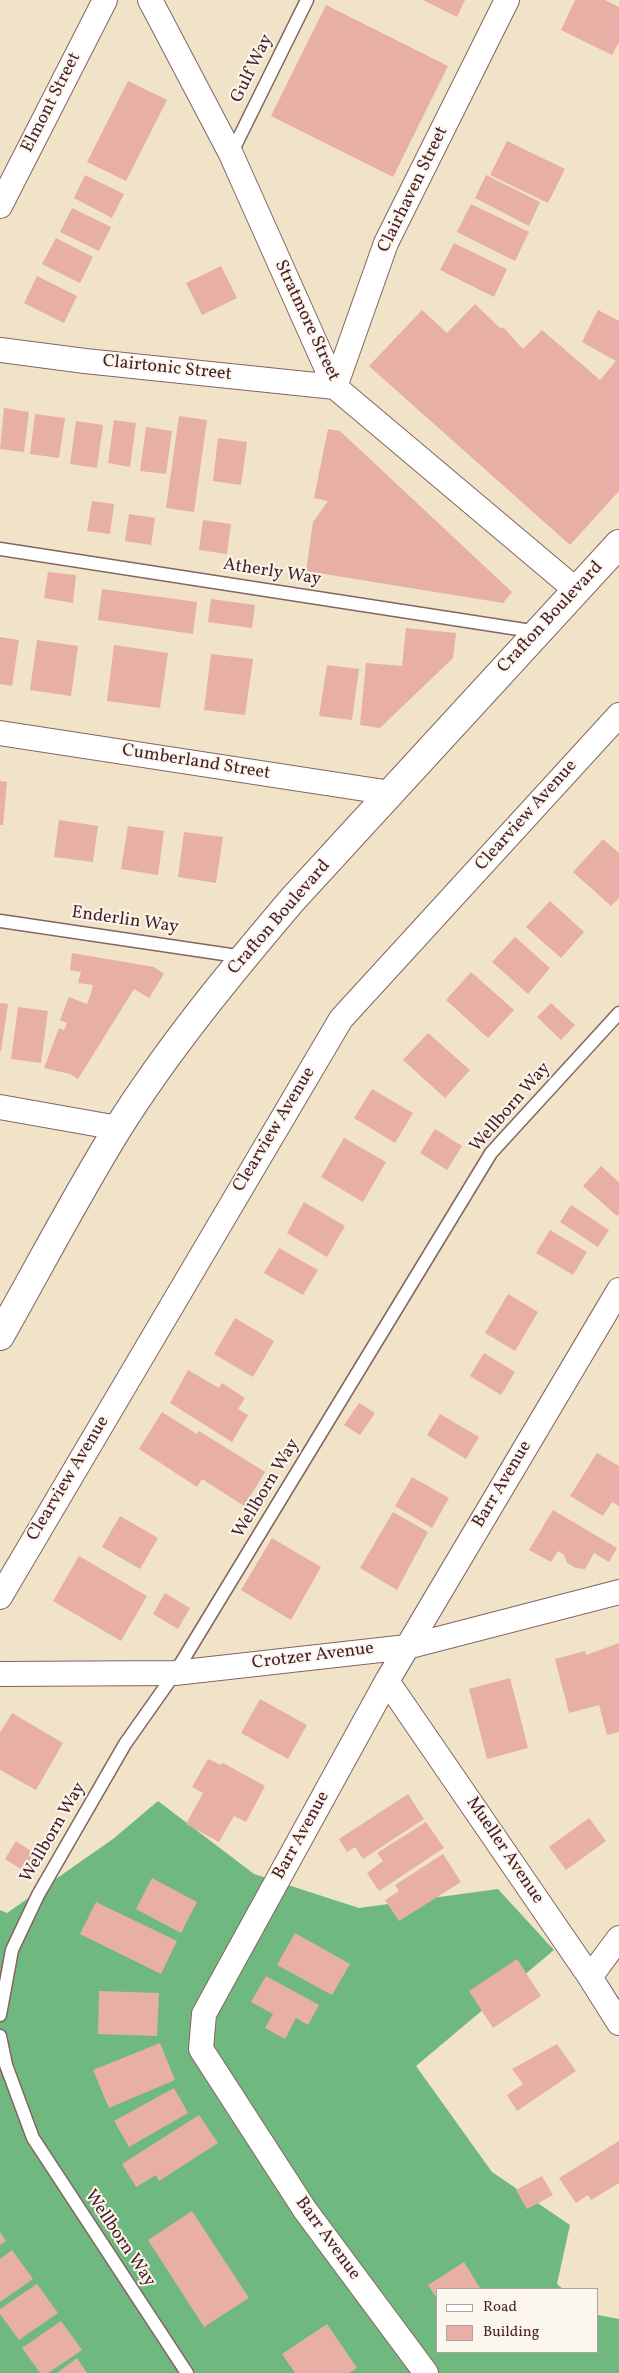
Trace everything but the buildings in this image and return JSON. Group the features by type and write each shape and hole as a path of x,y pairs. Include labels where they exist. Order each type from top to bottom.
{"main road":[{"name":"Crafton Boulevard","path":"0,1336 118,1128 181,1038 244,956 293,899 619,544"}],"street":[{"name":"Elmont Street","path":"0,206 105,0"},
{"name":"Stratmore Street","path":"150,0 231,154 335,387 576,590"},
{"name":"Clairhaven Street","path":"335,387 386,243 507,0"},
{"name":"Clairtonic Street","path":"0,350 85,361 335,387"},
{"name":"Clearview Avenue","path":"0,1597 341,1019 619,715"},
{"name":"Cumberland Street","path":"0,733 392,792"},
{"path":"0,1107 118,1128"},
{"name":"Barr Avenue","path":"426,2373 305,2210 201,2049 204,2014 387,1681 619,1290"},
{"name":"Crotzer Avenue","path":"0,1674 175,1673 407,1647 619,1592"},
{"name":"Mueller Avenue","path":"387,1681 590,1977 619,2023"},
{"path":"590,1977 619,1938"}],"lane":[{"name":"Gulf Way","path":"231,154 307,0"},
{"name":"Atherly Way","path":"0,549 538,632"},
{"name":"Enderlin Way","path":"0,921 244,956"},
{"name":"Wellborn Way","path":"0,2015 12,1950 38,1895 125,1744 175,1673 492,1153 619,1013"},
{"name":"Wellborn Way","path":"0,2036 6,2065 32,2138 187,2373"}],"green space":[{"path":"158,1801 254,1874 359,1908 498,1889 554,1950 416,2066 492,2172 570,2225 557,2284 562,2288 436,2288 436,2353 599,2353 599,2315 619,2319 619,2373 0,2373 0,1910 7,1913 113,1839"}]}
